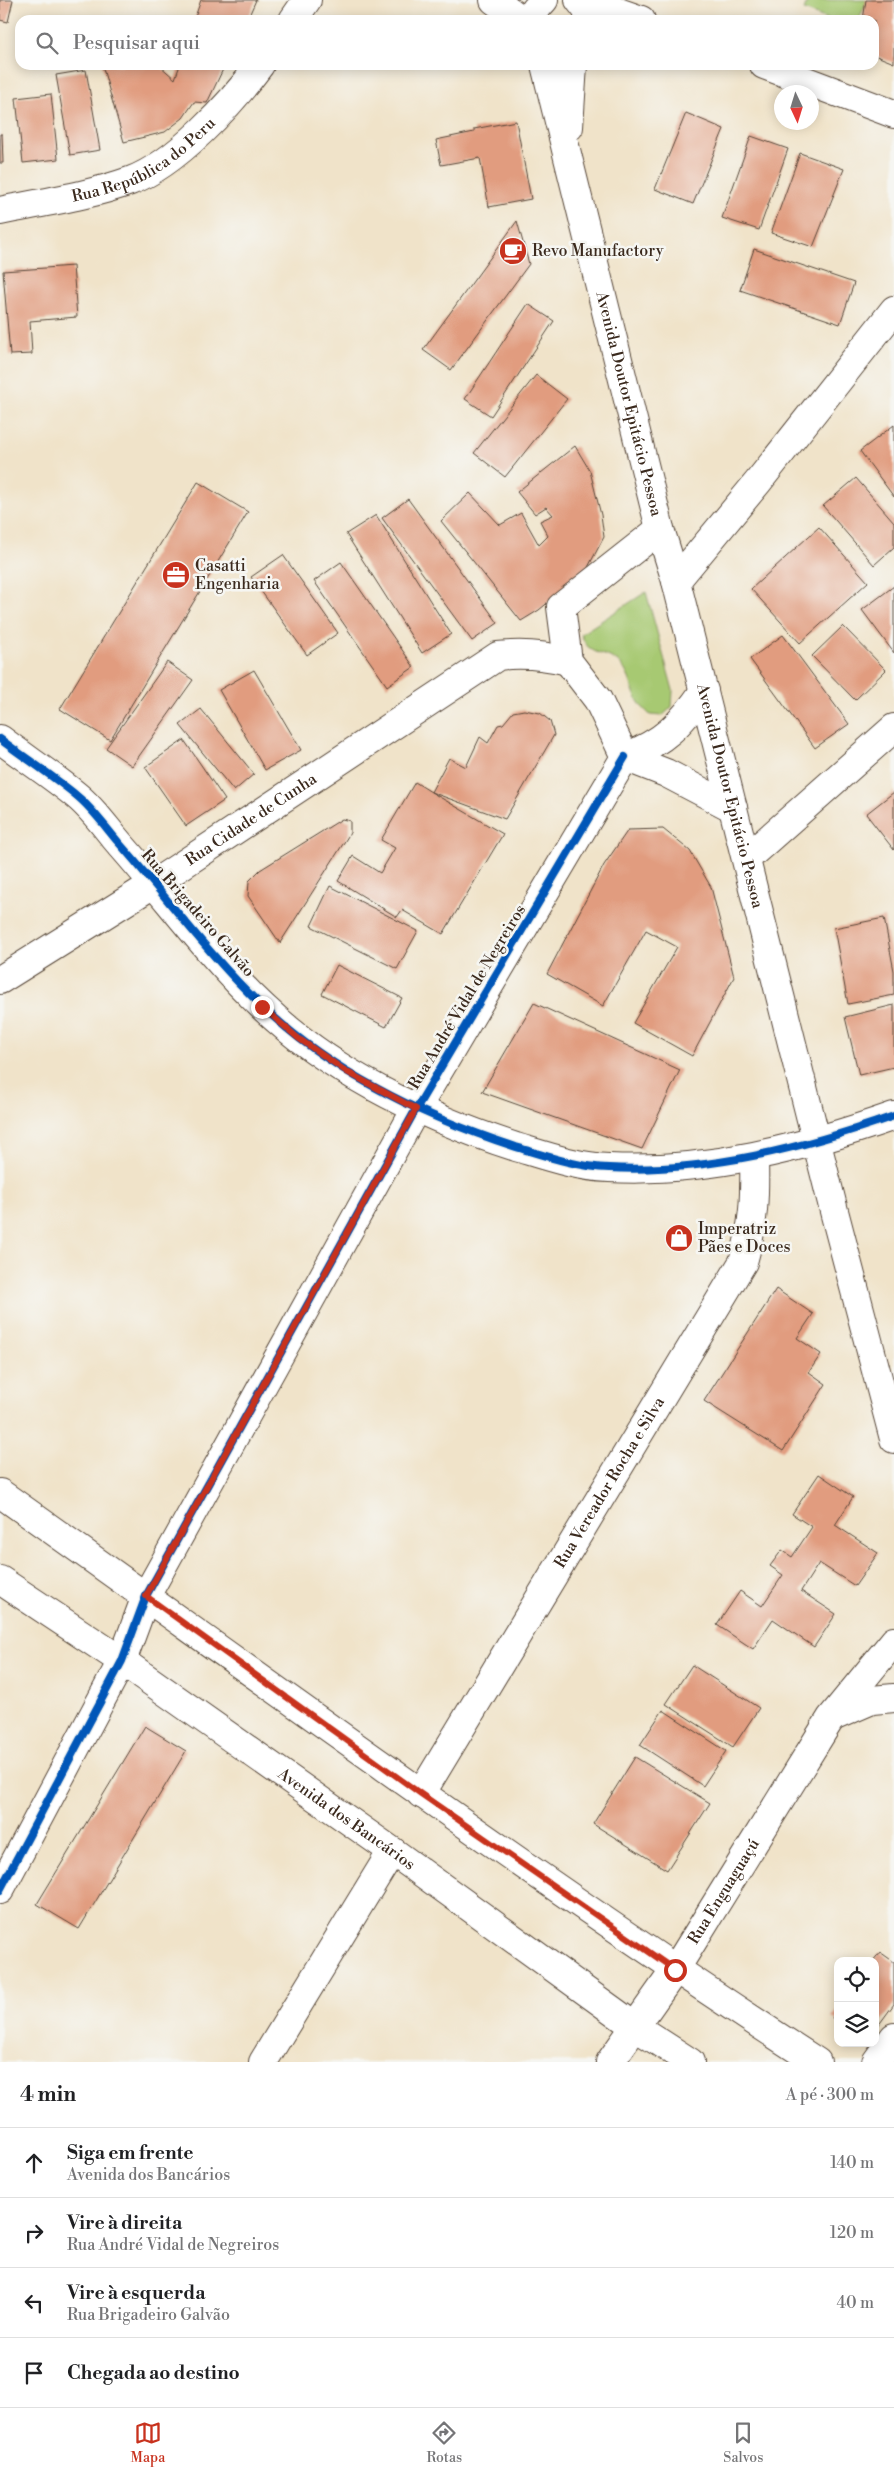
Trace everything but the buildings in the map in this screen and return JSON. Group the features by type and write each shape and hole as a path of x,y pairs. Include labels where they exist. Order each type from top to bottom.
{"street":[{"path":"296,15 307,0"},
{"path":"494,0 515,15"},
{"path":"534,15 544,0"},
{"path":"579,0 587,10 588,15"},
{"path":"584,0 627,15"},
{"name":"Rua República do Peru","path":"0,211 86,194 132,180 177,153 217,115 256,70"},
{"name":"Avenida Doutor Epitácio Pessoa","path":"546,70 660,529 676,581 894,1439"},
{"name":"Avenida Doutor Epitácio Pessoa","path":"567,151 573,70"},
{"path":"777,70 894,114"},
{"path":"676,581 758,482 894,310"},
{"path":"660,529 561,607 568,661 598,700 625,757 666,773 733,808"},
{"name":"Rua Cidade de Cunha","path":"0,980 155,883 498,656 521,653 543,655 568,661"},
{"path":"625,757 665,738 684,718 704,691"},
{"path":"747,858 894,728"},
{"name":"Rua Brigadeiro Galvão","path":"0,740 78,797 155,883 229,972 262,1007 298,1038 347,1072 416,1109 480,1135 556,1159 607,1168 675,1167 754,1157 894,1116"},
{"name":"Rua André Vidal de Negreiros","path":"0,1890 122,1661 146,1596 416,1109 625,757"},
{"name":"Rua Vereador Rocha e Silva","path":"421,1794 743,1262 752,1231 755,1204 754,1157"},
{"path":"0,1493 421,1794 675,1970 817,2062"},
{"name":"Avenida dos Bancários","path":"2,1586 122,1661 392,1851 634,2026 690,2062"},
{"name":"Rua Enguaguaçú","path":"610,2062 675,1970 831,1718 894,1641"},
{"path":"831,1718 872,1700 894,1698"},
{"path":"263,2062 392,1851"},
{"path":"876,2062 894,2037"}],"green space":[{"path":"808,0 867,0 861,15 817,15 804,10"},
{"path":"646,592 673,690 672,707 662,716 650,715 643,708 621,665 610,657 593,651 584,642 581,634"}],"cycle path":[{"path":"0,739 58,781 88,807 225,968 263,1007 290,1031 319,1053 381,1091 448,1122 516,1147 573,1163 597,1167 645,1169 718,1162 754,1156 825,1138 894,1116"},
{"path":"0,1890 122,1661 146,1596 416,1109 625,757"}],"place":[{"name":"Revo Manufactory","path":"513,251"},
{"name":"Casatti Engenharia","path":"176,575"},
{"name":"Imperatriz Pães e Doces","path":"679,1238"}],"route":[{"path":"262,1007 298,1038 347,1072 416,1109 146,1596 421,1794 675,1970"}]}
